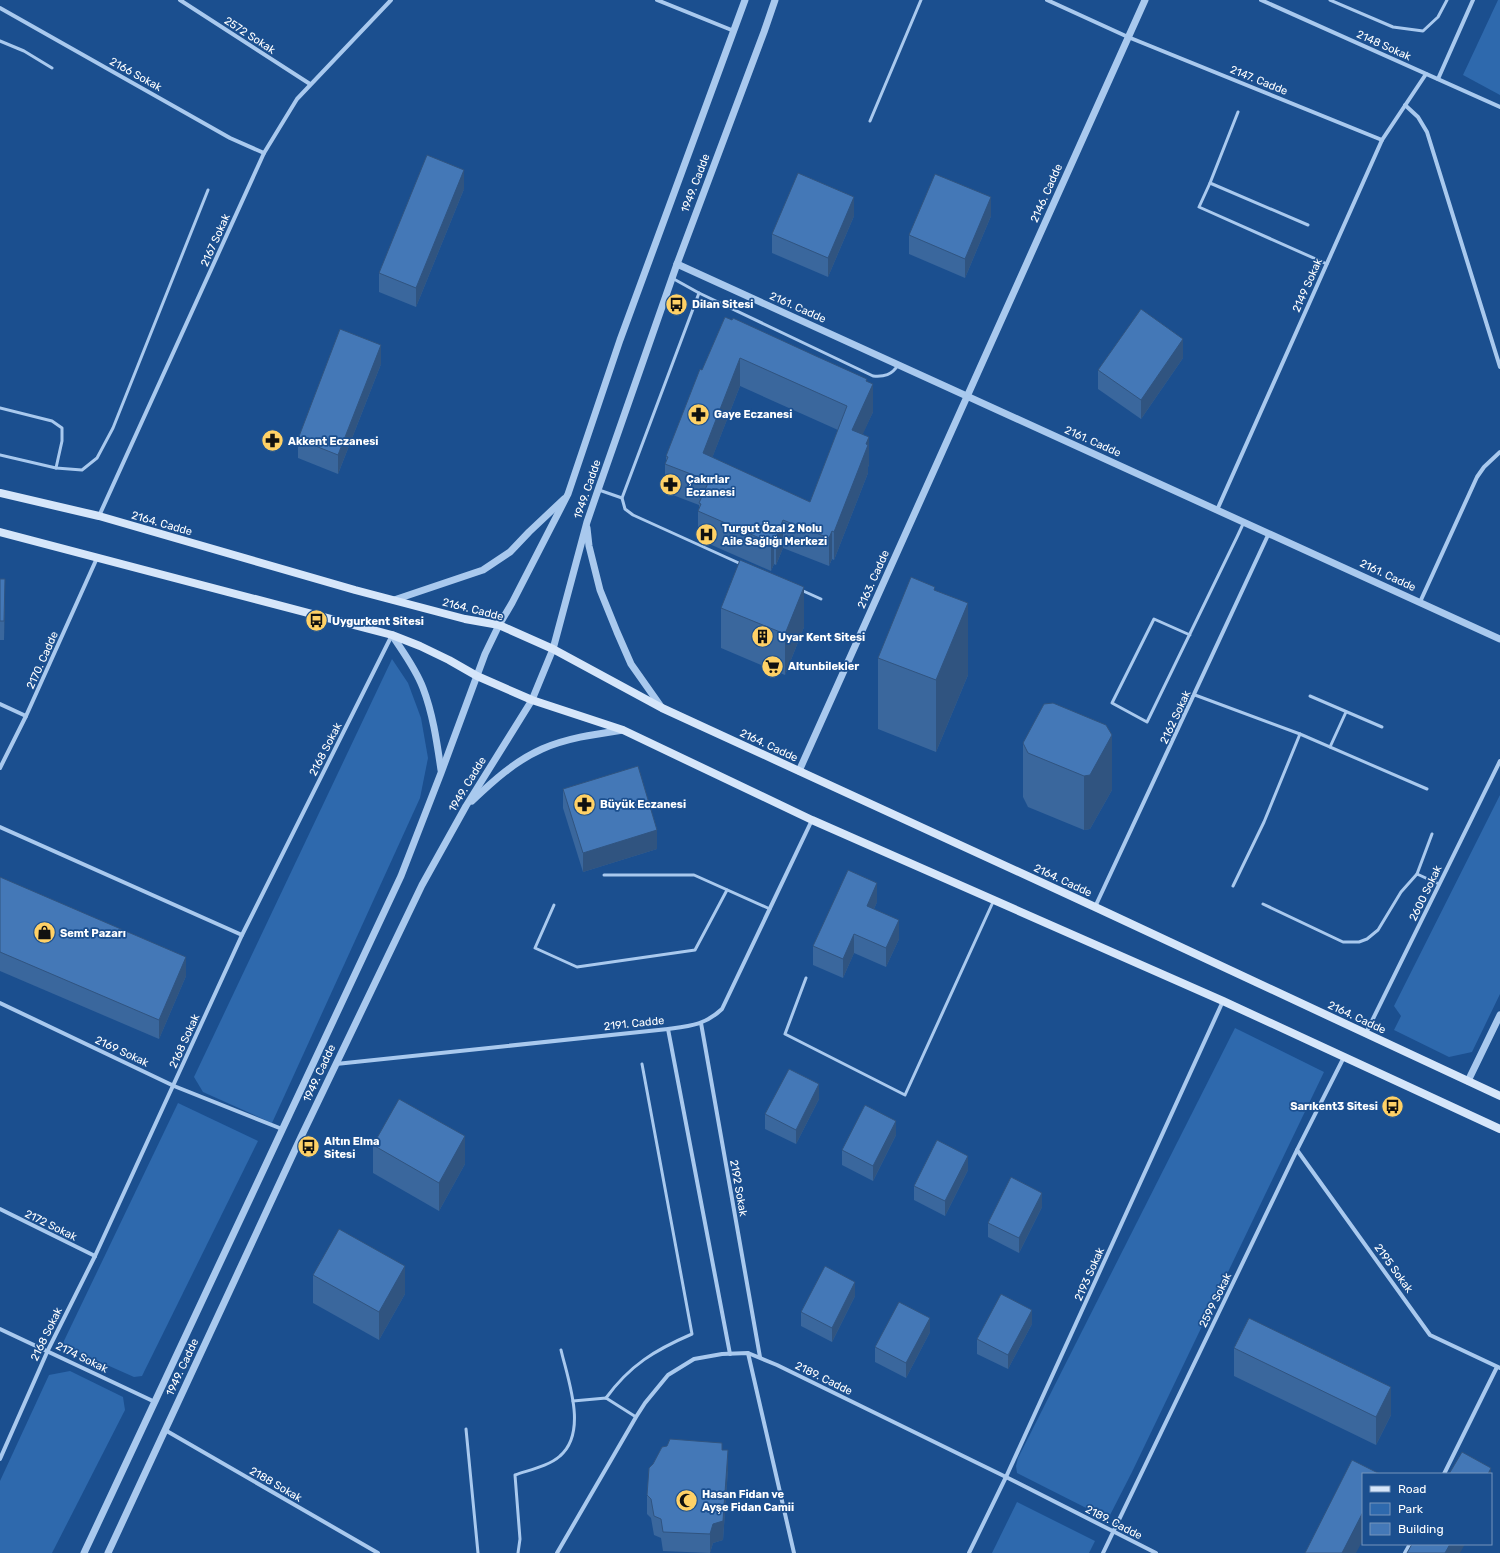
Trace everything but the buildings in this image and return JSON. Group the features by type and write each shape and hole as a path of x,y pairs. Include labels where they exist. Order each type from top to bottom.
{"main road":[{"name":"2164. Cadde","path":"0,493 99,516 355,590 465,618 499,625 553,648 662,708 1095,907 1500,1096"},
{"path":"0,532 392,635 442,656 477,676 532,700 623,730 812,820 1223,1000 1500,1129"}],"street":[{"name":"2572 Sokak","path":"180,0 310,84"},
{"name":"2167 Sokak","path":"99,516 264,153 297,99 391,0"},
{"path":"657,0 734,31"},
{"name":"1949. Cadde","path":"84,1553 401,876 477,676 499,625 568,494 620,340 745,0"},
{"name":"1949. Cadde","path":"108,1553 335,1064 422,885 466,806 532,700 553,648 587,522 598,490 677,264 762,39 775,0"},
{"name":"2147. Cadde","path":"1047,0 1128,37 1382,140"},
{"name":"2146. Cadde","path":"967,396 1145,0"},
{"name":"2148 Sokak","path":"1261,0 1500,107"},
{"path":"1438,79 1473,0"},
{"name":"2166 Sokak","path":"0,8 230,138 264,153"},
{"name":"2149 Sokak","path":"1217,510 1382,140 1426,74"},
{"path":"1405,105 1418,117 1426,132 1500,368"},
{"name":"2161. Cadde","path":"677,264 1500,638"},
{"name":"2163. Cadde","path":"799,771 967,396"},
{"path":"1420,602 1477,477 1492,458 1500,452"},
{"path":"394,600 483,570 510,552 568,494"},
{"path":"587,522 589,546 600,590 631,664 662,708"},
{"name":"2162 Sokak","path":"1095,907 1269,534"},
{"name":"2170. Cadde","path":"0,768 26,716 97,558"},
{"path":"392,635 423,689 437,743 441,773"},
{"name":"2168 Sokak","path":"0,1458 48,1350 95,1256 242,935 392,635"},
{"path":"0,704 26,716"},
{"path":"466,806 499,776 515,764 541,749 563,741 588,735 623,730"},
{"name":"2600 Sokak","path":"1366,1033 1500,760"},
{"name":"2191. Cadde","path":"335,1064 668,1029 701,1023 713,1017 722,1009 812,820"},
{"path":"0,827 242,935"},
{"name":"2193 Sokak","path":"969,1553 1006,1477 1223,1000"},
{"name":"2169 Sokak","path":"0,1003 174,1086 282,1129"},
{"path":"1468,1081 1500,1015"},
{"name":"2192 Sokak","path":"701,1023 760,1357"},
{"path":"668,1029 730,1354"},
{"name":"2599 Sokak","path":"1102,1553 1344,1056"},
{"name":"2195 Sokak","path":"1297,1150 1430,1335 1499,1368"},
{"name":"2172 Sokak","path":"0,1210 95,1256"},
{"name":"2174 Sokak","path":"0,1329 48,1350 155,1402"},
{"path":"748,1353 794,1553"},
{"name":"2189. Cadde","path":"557,1553 636,1417 645,1403 668,1375 694,1359 748,1353 760,1357 1006,1477 1156,1553"},
{"path":"1445,1473 1499,1368"},
{"name":"2188 Sokak","path":"165,1430 378,1553"}],"lane":[{"path":"870,121 921,0"},
{"path":"1330,0 1393,26 1423,31 1438,17 1447,0"},
{"path":"0,41 24,51 52,68"},
{"path":"1238,112 1199,207 1327,264"},
{"path":"1210,183 1308,225"},
{"path":"0,455 56,468 82,470 97,458 113,428 208,190"},
{"path":"672,278 698,293 873,376 885,376 895,370 898,364"},
{"path":"698,293 622,498 626,508 634,515 744,565"},
{"path":"0,408 52,421 62,428 62,441 56,468"},
{"path":"598,490 622,498"},
{"path":"1190,635 1154,619 1112,703 1147,722 1190,635 1244,522"},
{"path":"793,587 822,599"},
{"path":"1195,695 1300,734 1427,789"},
{"path":"1310,696 1382,728"},
{"path":"1330,747 1346,712"},
{"path":"1233,886 1264,822 1300,734"},
{"path":"1263,904 1343,942 1359,942 1367,939 1378,930 1401,892 1417,874 1432,834"},
{"path":"1417,874 1439,884"},
{"path":"604,875 694,875 770,910"},
{"path":"554,904 535,948 577,967 695,950 727,890"},
{"path":"806,978 785,1034 905,1094 994,900"},
{"path":"606,1398 634,1366 654,1352 692,1334 642,1064"},
{"path":"518,1553 520,1539 515,1475 552,1461 560,1456 572,1441 574,1432 573,1401 561,1350"},
{"path":"573,1401 606,1398 636,1417"},
{"path":"466,1429 478,1553"}],"green space":[{"path":"1498,0 1500,0 1500,95 1463,75"},
{"path":"392,659 408,683 421,718 428,758 420,798 272,1123 203,1092 194,1077"},
{"path":"1500,795 1500,994 1472,1052 1449,1057 1394,1030 1401,1016 1394,1006"},
{"path":"1235,1028 1324,1072 1108,1519 1017,1473 1016,1466 1018,1458"},
{"path":"178,1103 258,1141 142,1376 134,1377 62,1345"},
{"path":"70,1371 123,1397 125,1410 52,1553 0,1553 0,1481 49,1375"},
{"path":"1017,1502 1095,1541 1089,1553 992,1553"}],"place":[{"name":"Dilan Sitesi","path":"677,304"},
{"name":"Gaye Eczanesi","path":"699,414"},
{"name":"Akkent Eczanesi","path":"273,441"},
{"name":"Çakırlar Eczanesi","path":"671,485"},
{"name":"Turgut Özal 2 Nolu Aile Sağlığı Merkezi","path":"707,534"},
{"name":"Uygurkent Sitesi","path":"317,621"},
{"name":"Uyar Kent Sitesi","path":"762,637"},
{"name":"Altunbilekler","path":"773,666"},
{"name":"Büyük Eczanesi","path":"584,804"},
{"name":"Semt Pazarı","path":"44,933"},
{"name":"Sarıkent3 Sitesi","path":"1393,1106"},
{"name":"Altın Elma Sitesi","path":"309,1147"},
{"name":"Hasan Fidan ve Ayşe Fidan Camii","path":"687,1500"}]}
